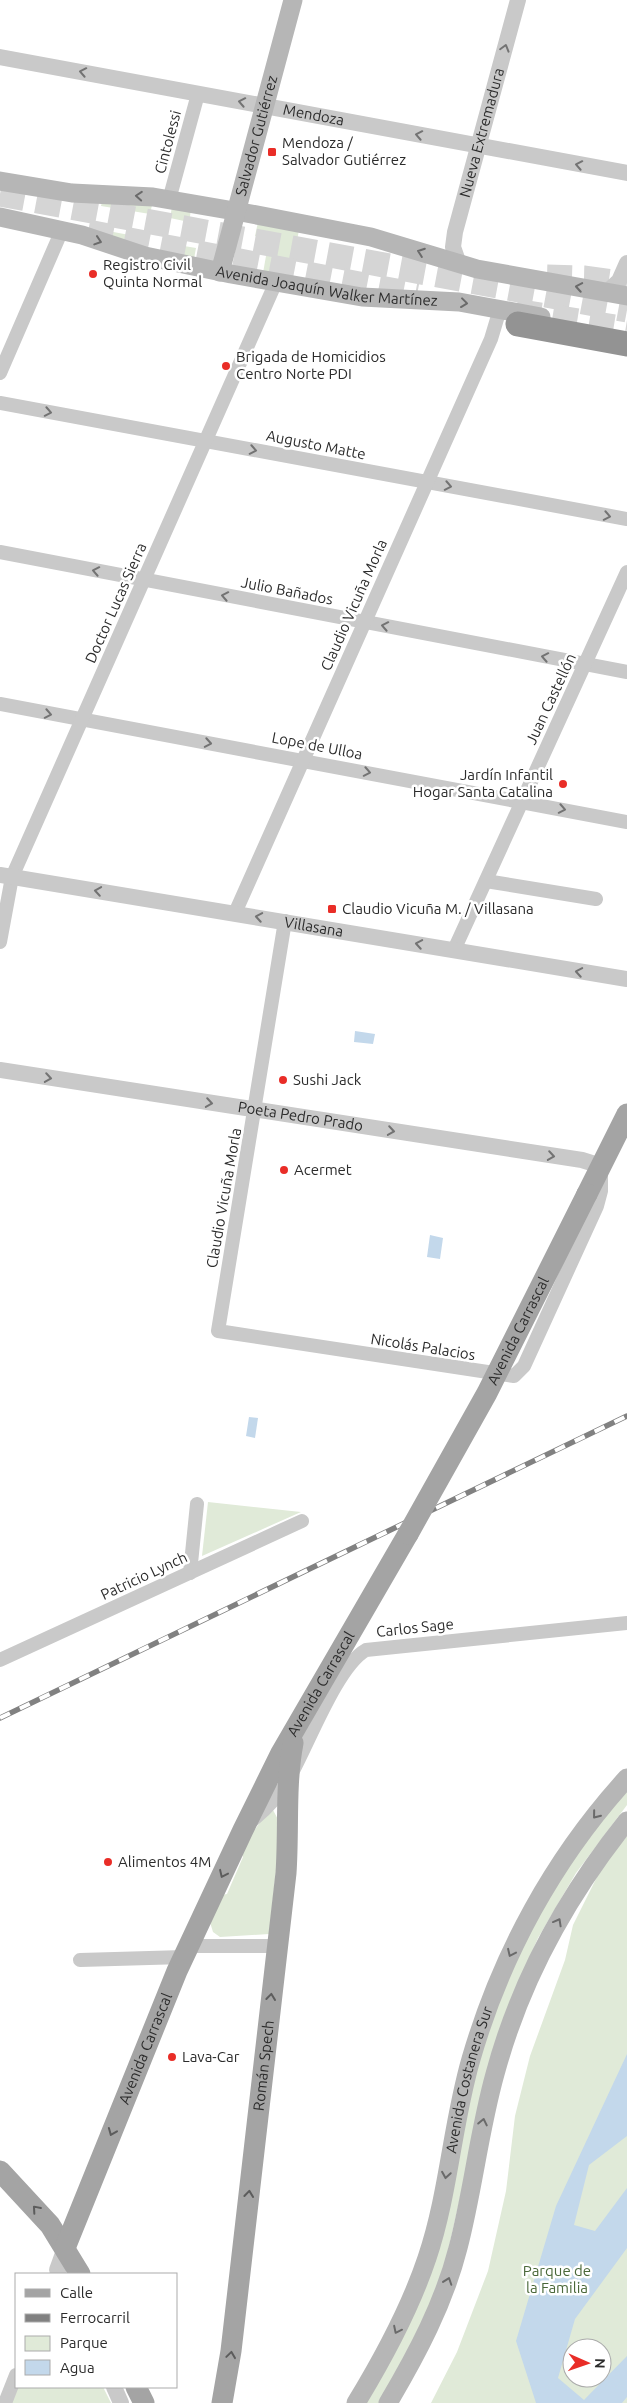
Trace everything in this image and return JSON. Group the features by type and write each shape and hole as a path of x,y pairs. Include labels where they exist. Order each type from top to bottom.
{"highway":[{"path":"504,321 627,344"}],"main road":[{"name":"Salvador Gutiérrez","path":"220,272 293,0"},
{"path":"0,181 72,193 169,200 235,211 371,237 459,264 627,296"},
{"name":"Avenida Joaquín Walker Martínez","path":"0,217 62,230 145,256 220,272 370,298 459,302 504,321 627,333"},
{"name":"Avenida Carrascal","path":"66,2248 187,1952 243,1830 277,1786 298,1727 461,1443 627,1114"},
{"name":"Avenida Costanera Sur","path":"356,2403 392,2341 412,2300 428,2257 440,2208 462,2091 480,2028 502,1971 535,1906 567,1853 627,1778"},
{"name":"Román Spech","path":"222,2403 232,2351 286,1873 289,1813 277,1786"},
{"name":"Avenida Costanera Sur","path":"388,2403 426,2334 452,2270 463,2231 490,2092 502,2048 521,1998 539,1958 567,1906 598,1858 627,1821"},
{"path":"0,2171 36,2209 66,2248 79,2273"},
{"path":"136,2388 144,2403"}],"street":[{"name":"Nueva Extremadura","path":"459,264 453,247 453,240 518,0"},
{"name":"Mendoza","path":"0,57 627,174"},
{"name":"Cintolessi","path":"169,200 198,94"},
{"path":"0,373 62,230"},
{"path":"607,292 619,281 627,263"},
{"name":"Doctor Lucas Sierra","path":"0,942 6,876 82,720 276,282"},
{"path":"504,321 627,353"},
{"name":"Claudio Vicuña Morla","path":"235,913 427,482 504,321"},
{"name":"Augusto Matte","path":"0,403 627,519"},
{"name":"Julio Bañados","path":"0,552 627,672"},
{"name":"Juan Castellón","path":"454,950 627,572"},
{"name":"Lope de Ulloa","path":"0,704 627,822"},
{"name":"Villasana","path":"6,876 627,979"},
{"path":"486,881 596,899"},
{"name":"Claudio Vicuña Morla","path":"218,1332 256,1110 285,921"},
{"name":"Poeta Pedro Prado","path":"0,1070 582,1160 600,1166"},
{"name":"Nicolás Palacios","path":"218,1332 514,1376 524,1366 597,1206 602,1183 600,1166"},
{"path":"190,1573 197,1504"},
{"name":"Patricio Lynch","path":"1,1658 302,1521"},
{"name":"Carlos Sage","path":"277,1786 353,1660 366,1650 627,1623"},
{"path":"80,1960 277,1946"},
{"name":"Avenida Carrascal","path":"57,2273 66,2248"},
{"path":"5,2403 15,2378"},
{"path":"114,2388 122,2403"}],"green space":[{"path":"102,202 152,205 150,214 101,206"},
{"path":"172,207 191,210 189,222 170,218"},
{"path":"258,222 299,230 290,278 263,273 269,239 255,236"},
{"path":"97,229 146,238 144,248 96,233"},
{"path":"166,243 196,248 194,259 164,254"},
{"path":"208,1502 301,1512 202,1556"},
{"path":"627,1784 627,1805 576,1873 538,1938 505,2014 485,2080 440,2286 422,2326 379,2403 361,2403 391,2352 488,2016 559,1869"},
{"path":"269,1810 273,1810 281,1825 269,1934 220,1937 213,1932 209,1919 218,1896 227,1894 243,1857 240,1850"},
{"name":"Parque de la Familia","path":"627,1836 627,2403 431,2403 457,2352 488,2271 506,2191 515,2116 530,2056 565,1960 573,1925 604,1863"},
{"path":"18,2388 104,2388 111,2403 11,2403"}],"water":[{"path":"355,1031 375,1034 373,1044 354,1042"},
{"path":"430,1235 443,1238 440,1259 427,1257"},
{"path":"249,1417 258,1418 255,1438 246,1436"},
{"path":"627,2054 627,2136 589,2165 574,2225 595,2231 627,2188 627,2248 575,2319 570,2338 562,2338 562,2364 558,2378 562,2381 562,2388 570,2388 584,2400 596,2388 612,2388 612,2371 627,2356 627,2397 622,2403 536,2403 516,2341 556,2206"}],"tunnel":[{"path":"0,194 627,310"},
{"path":"88,232 417,295"},
{"path":"547,277 585,278 627,284"},
{"path":"516,311 627,329"}],"railway":[{"path":"0,1718 627,1416"}],"place":[{"name":"Mendoza / Salvador Gutiérrez","path":"272,152"},
{"name":"Registro Civil Quinta Normal","path":"93,274"},
{"name":"Brigada de Homicidios Centro Norte PDI","path":"226,366"},
{"name":"Jardín Infantil Hogar Santa Catalina","path":"563,784"},
{"name":"Claudio Vicuña M. / Villasana","path":"332,909"},
{"name":"Sushi Jack","path":"283,1080"},
{"name":"Acermet","path":"284,1170"},
{"name":"Alimentos 4M","path":"108,1862"},
{"name":"Lava-Car","path":"172,2057"}]}
